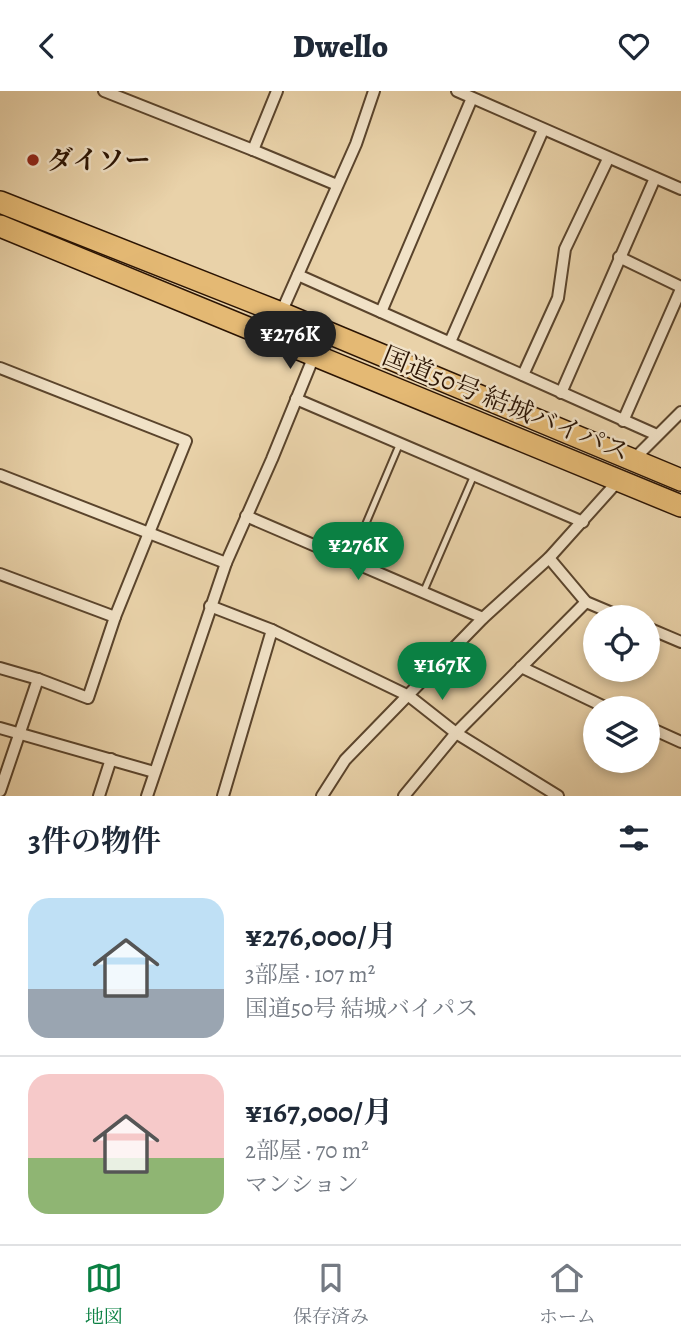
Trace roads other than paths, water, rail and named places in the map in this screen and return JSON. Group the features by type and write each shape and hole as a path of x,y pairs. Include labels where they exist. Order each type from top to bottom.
{"highway":[{"name":"国道50号 結城バイパス","path":"0,202 281,313 681,480"},
{"name":"国道50号 結城バイパス","path":"0,226 681,506"}],"street":[{"path":"104,91 337,185"},
{"path":"253,150 277,91"},
{"path":"281,313 356,144 374,91"},
{"path":"457,91 681,189"},
{"path":"381,311 472,98"},
{"path":"450,342 543,129"},
{"path":"523,375 558,298 565,250 608,159"},
{"path":"561,393 655,178"},
{"path":"619,257 681,288 623,421"},
{"path":"299,275 657,435"},
{"path":"147,796 226,563 314,356"},
{"path":"0,369 186,441 114,617 88,698 38,679 0,669"},
{"path":"296,399 583,522"},
{"path":"632,461 681,412"},
{"path":"0,475 226,563"},
{"path":"322,796 345,760 483,618 550,558 619,480"},
{"path":"246,516 483,618"},
{"path":"550,558 586,602 593,605"},
{"path":"0,575 114,617"},
{"path":"404,796 456,733 586,602"},
{"path":"210,606 272,630 409,696 456,733 558,796"},
{"path":"223,796 272,630"},
{"path":"660,633 681,642"},
{"path":"521,667 583,697"},
{"path":"0,791 38,679"},
{"path":"0,728 155,772"},
{"path":"660,732 681,742"},
{"path":"99,796 111,759"}],"lane":[{"path":"350,561 400,443"},
{"path":"423,593 474,475"}],"place":[{"name":"ダイソー","path":"33,160"}]}
